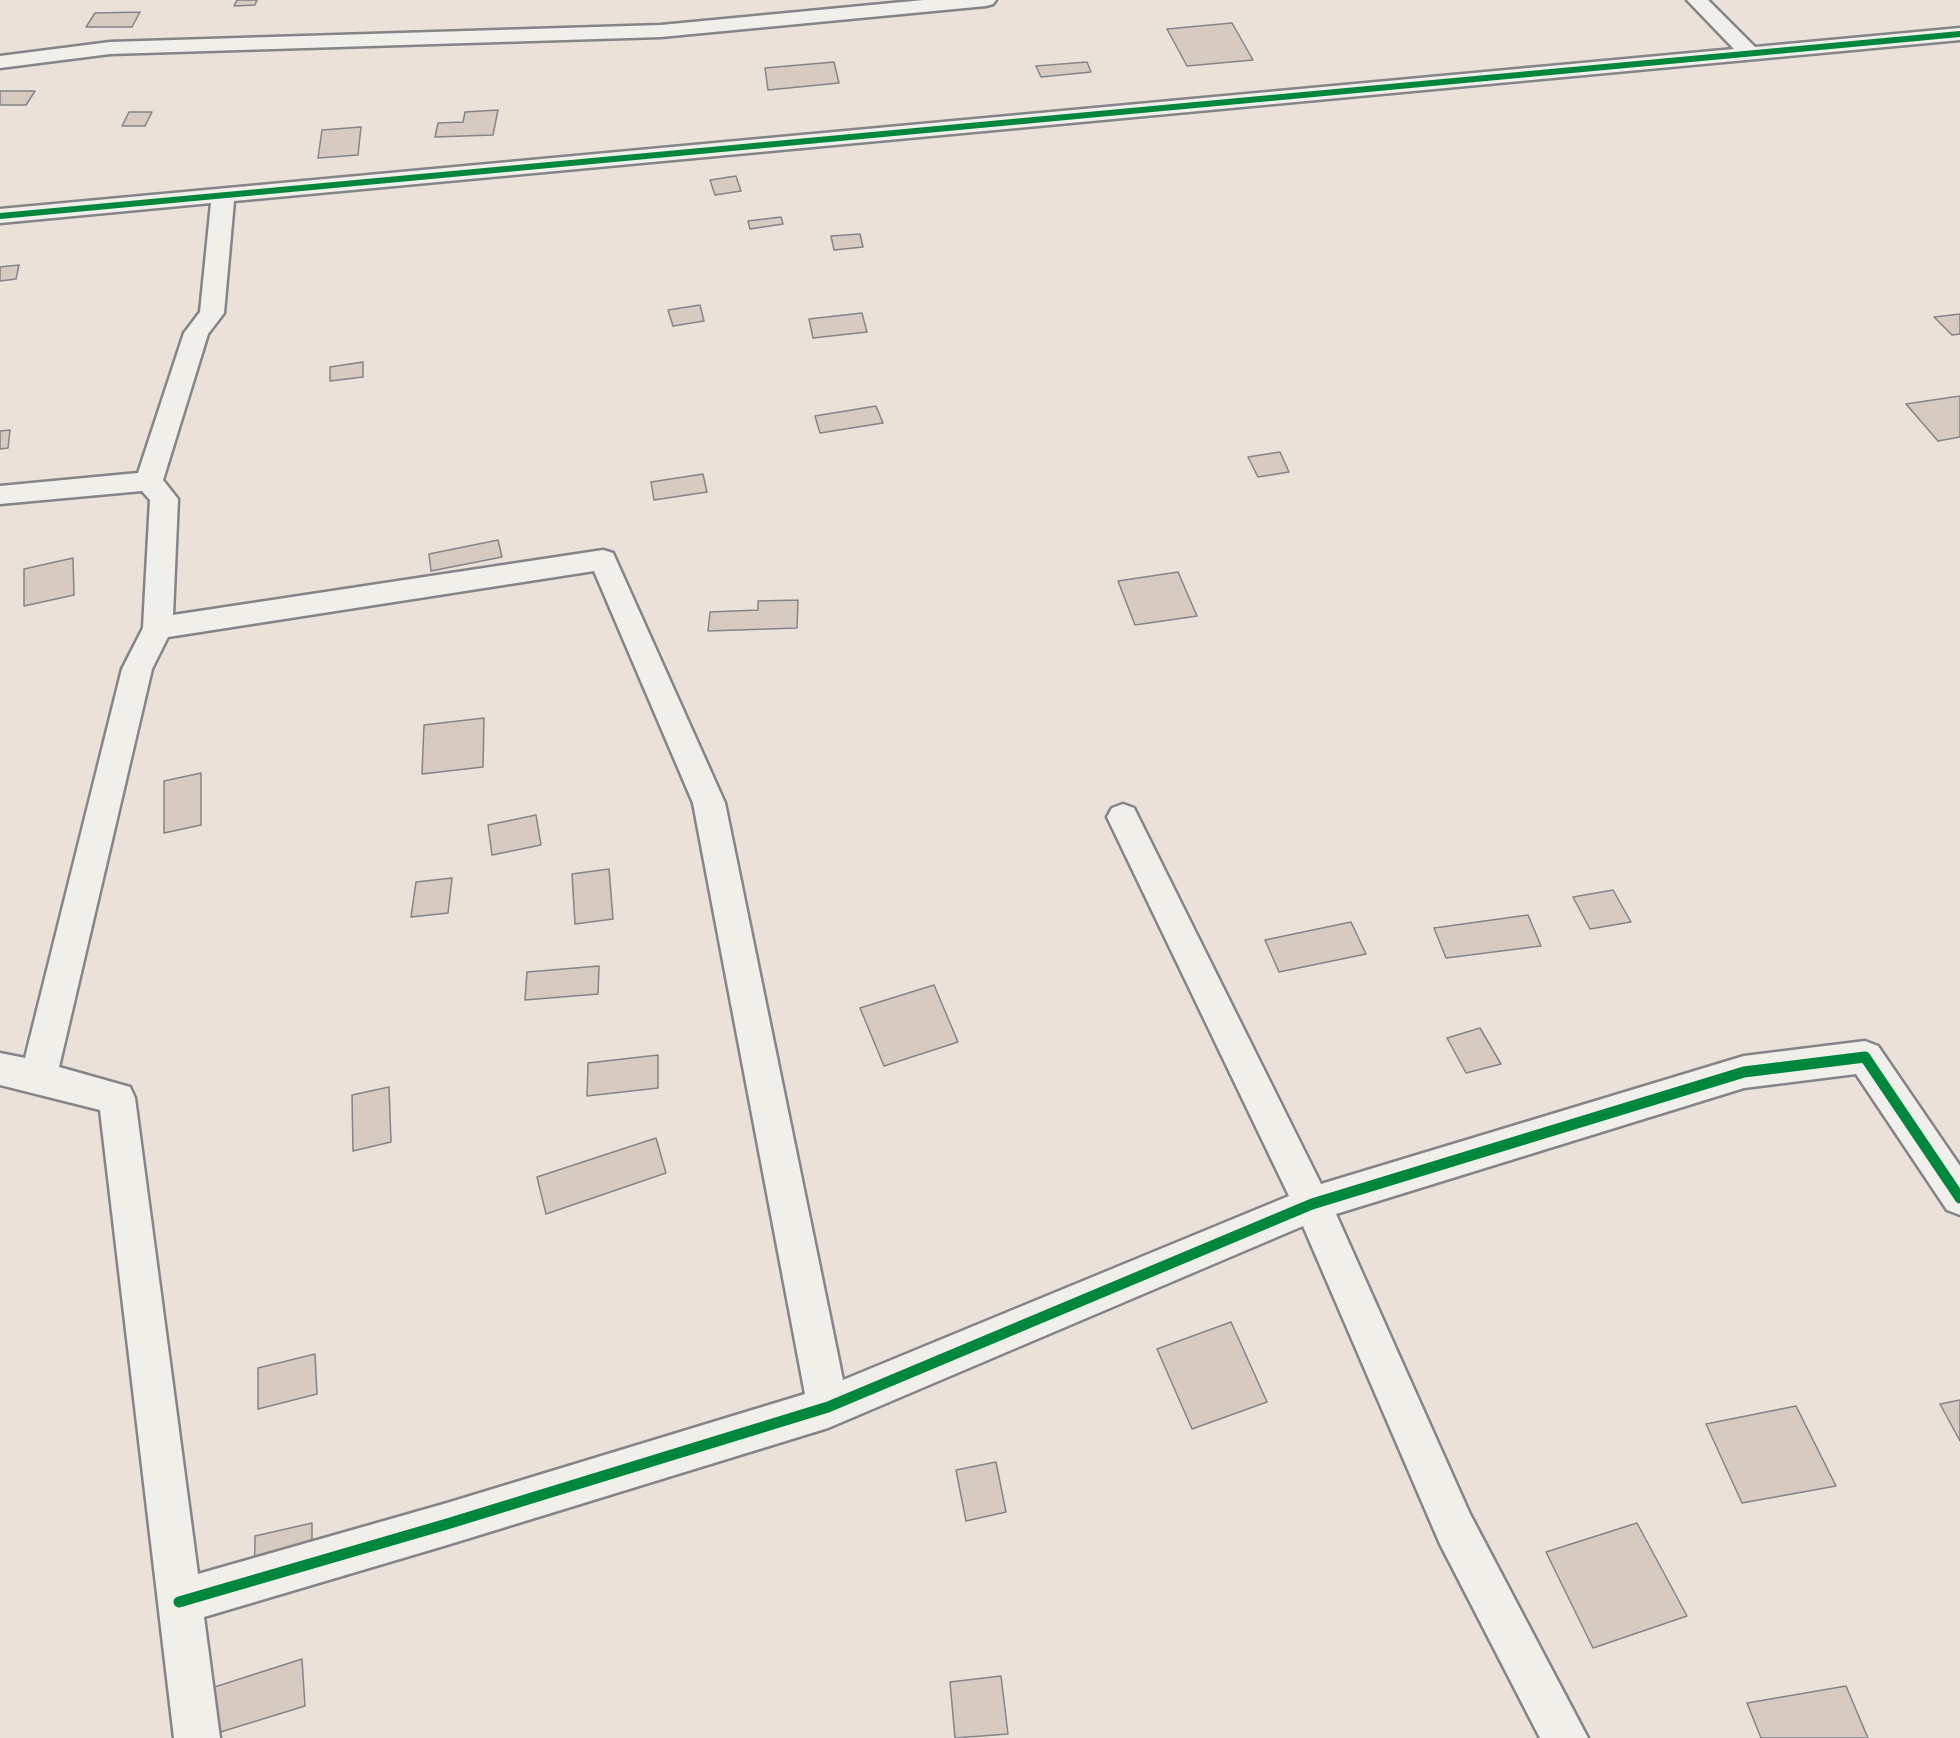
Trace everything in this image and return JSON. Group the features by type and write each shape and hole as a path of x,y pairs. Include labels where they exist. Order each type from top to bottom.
{"street":[{"path":"0,62 110,48 661,31 986,0"},
{"path":"1698,0 1751,54"},
{"path":"0,216 1960,34"},
{"path":"149,482 196,333 213,313 223,196"},
{"path":"0,495 149,482"},
{"path":"38,1077 137,669 158,628 164,499 149,482"},
{"path":"158,628 603,560 709,803 828,1407"},
{"path":"1123,818 1312,1204 1455,1529 1565,1738"},
{"path":"179,1602 447,1524 828,1407 1312,1204 1744,1072 1865,1057 1960,1198"},
{"path":"0,1069 117,1098 197,1738"}],"building":[{"path":"237,0 257,0 255,5 234,6"},
{"path":"140,12 132,27 86,27 95,13"},
{"path":"1232,23 1253,60 1187,66 1167,29"},
{"path":"834,62 839,83 768,90 765,68"},
{"path":"1087,62 1091,72 1041,77 1036,66"},
{"path":"0,91 35,91 26,105 0,105"},
{"path":"498,110 493,135 435,137 438,123 463,122 465,112"},
{"path":"129,112 152,112 145,126 122,126"},
{"path":"361,127 358,155 318,158 322,130"},
{"path":"736,176 741,191 715,195 710,180"},
{"path":"781,217 783,224 750,229 748,221"},
{"path":"860,234 863,247 834,250 831,236"},
{"path":"19,265 16,279 0,281 0,267"},
{"path":"700,305 704,321 673,326 668,310"},
{"path":"862,313 867,332 813,338 809,319"},
{"path":"1960,314 1960,334 1952,335 1934,317"},
{"path":"363,362 363,377 330,381 330,367"},
{"path":"1960,396 1960,437 1938,441 1906,404"},
{"path":"876,406 883,423 820,433 815,416"},
{"path":"10,430 8,448 0,449 0,431"},
{"path":"1280,452 1289,472 1258,477 1248,457"},
{"path":"703,474 707,492 654,500 651,482"},
{"path":"498,540 502,557 431,571 429,554"},
{"path":"73,558 74,595 24,606 24,569"},
{"path":"1178,572 1197,616 1135,625 1118,581"},
{"path":"798,600 797,628 708,631 710,612 758,610 758,601"},
{"path":"484,718 483,767 422,774 424,725"},
{"path":"201,773 201,825 164,833 164,781"},
{"path":"536,815 541,845 492,855 488,825"},
{"path":"609,869 613,919 575,924 572,874"},
{"path":"452,878 448,913 411,917 416,882"},
{"path":"1613,890 1631,922 1590,929 1573,897"},
{"path":"1528,915 1541,946 1446,958 1434,928"},
{"path":"1351,922 1366,954 1279,972 1265,940"},
{"path":"599,966 598,994 525,1000 527,972"},
{"path":"934,985 958,1042 884,1066 860,1008"},
{"path":"1480,1028 1501,1064 1466,1073 1447,1038"},
{"path":"658,1055 658,1088 587,1096 588,1063"},
{"path":"389,1087 391,1142 353,1151 352,1095"},
{"path":"656,1138 666,1173 546,1214 537,1177"},
{"path":"1231,1322 1267,1402 1192,1429 1157,1349"},
{"path":"315,1354 317,1394 258,1409 258,1368"},
{"path":"1960,1400 1960,1441 1940,1404"},
{"path":"1796,1406 1836,1486 1742,1503 1706,1424"},
{"path":"996,1462 1006,1512 966,1521 956,1470"},
{"path":"312,1523 312,1576 254,1589 255,1536"},
{"path":"1637,1523 1687,1616 1593,1648 1546,1552"},
{"path":"302,1659 305,1706 201,1738 199,1692"},
{"path":"1001,1676 1008,1734 955,1738 950,1682"},
{"path":"1846,1686 1868,1738 1761,1738 1747,1703"}],"cycle path":[{"path":"0,216 1960,34"},
{"path":"179,1602 447,1524 828,1407 1312,1204 1744,1072 1865,1057 1960,1198"}]}
